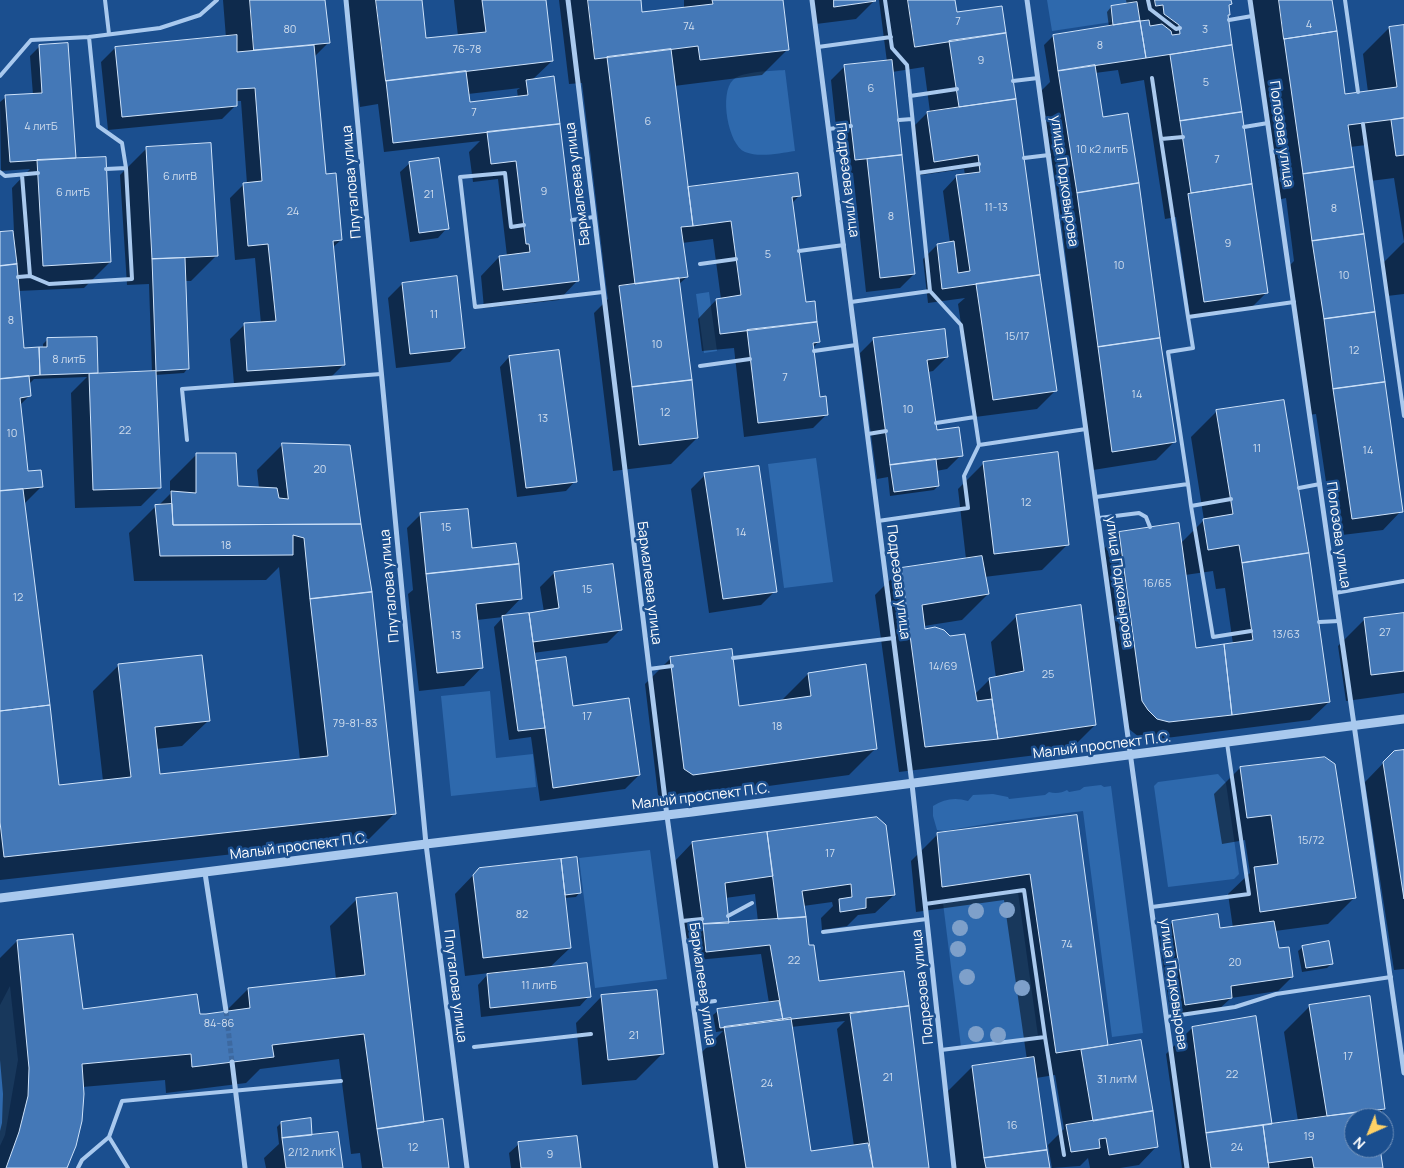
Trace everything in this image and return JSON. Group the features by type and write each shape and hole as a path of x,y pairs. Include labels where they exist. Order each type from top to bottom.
{"street":[{"name":"Плуталова улица","path":"346,0 426,844 467,1168"},
{"name":"Бармалеева улица","path":"568,0 667,816 716,1168"},
{"name":"Подрезова улица","path":"812,0 912,784 954,1168"},
{"name":"улица Подковырова","path":"1027,0 1187,1168"},
{"name":"Полозова улица","path":"1250,0 1404,1073"},
{"name":"Малый проспект П.С.","path":"0,898 426,844 667,816 1355,727 1404,719"},
{"path":"204,873 226,1011"},
{"path":"232,1062 245,1168"}],"lane":[{"path":"105,0 109,34"},
{"path":"0,76 31,40 89,37 160,28 200,15 216,0"},
{"path":"878,521 968,508 964,476 979,445 960,325 930,291 907,65 892,48 885,0"},
{"path":"1148,0 1150,9 1176,28 1180,28"},
{"path":"1345,0 1358,92"},
{"path":"1229,20 1252,16"},
{"path":"18,277 30,276 49,284 132,279 126,168 122,143 98,126 89,37"},
{"path":"818,47 891,37"},
{"path":"1013,81 1038,78"},
{"path":"1152,78 1193,348 1168,352 1213,637 1251,631"},
{"path":"910,96 957,89"},
{"path":"899,120 912,118"},
{"path":"1244,127 1268,123"},
{"path":"1363,124 1404,416"},
{"path":"829,129 851,126"},
{"path":"1161,139 1182,137"},
{"path":"1024,158 1049,155"},
{"path":"918,172 979,164"},
{"path":"106,169 126,168"},
{"path":"0,172 4,176 38,173"},
{"path":"524,225 511,227 504,173 460,177 475,307 603,292"},
{"path":"22,175 30,276"},
{"path":"572,220 594,217"},
{"path":"799,251 844,246"},
{"path":"700,264 736,259"},
{"path":"851,302 930,291"},
{"path":"1188,317 1294,302"},
{"path":"814,351 856,345"},
{"path":"700,366 750,359"},
{"path":"187,440 182,389 382,374"},
{"path":"936,423 975,417"},
{"path":"979,445 1086,429"},
{"path":"868,434 886,431"},
{"path":"1096,497 1188,484"},
{"path":"1299,488 1320,484"},
{"path":"1191,506 1231,499"},
{"path":"1098,518 1138,513 1146,517 1150,527"},
{"path":"1335,593 1404,581"},
{"path":"1319,622 1339,621"},
{"path":"733,658 894,638"},
{"path":"649,669 672,666"},
{"path":"1152,907 1249,894 1226,743"},
{"path":"925,904 1024,890 1064,1155"},
{"path":"728,916 752,903"},
{"path":"682,921 702,919"},
{"path":"823,932 927,919"},
{"path":"1166,1017 1235,1007 1276,994 1391,977"},
{"path":"693,1004 716,1002"},
{"path":"474,1047 591,1034"},
{"path":"941,1050 1045,1037"},
{"path":"78,1168 82,1160 109,1137 122,1101 341,1081"},
{"path":"109,1137 128,1168"}],"shaded area":[{"path":"1047,0 1134,0 1135,2 1110,6 1112,22 1052,31"},
{"path":"785,70 795,151 763,155 745,152 734,140 727,118 726,107 729,87 733,80 743,75"},
{"path":"709,292 717,351 704,353 696,294"},
{"path":"816,458 833,582 784,588 768,464"},
{"path":"490,691 496,758 533,754 536,787 451,796 441,696"},
{"path":"1218,774 1226,783 1239,874 1234,879 1168,887 1154,786 1158,782"},
{"path":"1101,785 1104,787 1111,786 1143,1033 1112,1037 1083,811 944,831 937,830 933,816 933,806 945,800 968,801 973,795 993,794 1008,797 1009,799 1045,795 1049,792 1058,793 1067,790 1069,792 1080,790 1084,787"},
{"path":"650,850 667,979 595,988 579,858"},
{"path":"1018,892 1038,1036 961,1047 943,903"},
{"path":"10,986 18,1060 5,1135 0,1146 0,1005"}],"building":[{"path":"250,0 325,0 330,43 254,50"},
{"path":"376,0 422,0 426,38 486,32 482,0 546,0 553,61 386,81"},
{"path":"588,0 641,0 642,12 713,4 712,0 783,0 789,50 700,60 698,46 595,59"},
{"path":"834,0 875,0 876,1 834,7"},
{"path":"908,0 955,0 957,12 1002,6 1006,33 915,47"},
{"path":"1155,0 1231,0 1232,4 1229,5 1230,15 1228,15 1232,45 1146,58 1140,21 1149,20 1150,26 1162,24 1171,31 1172,35 1180,34 1179,25 1164,14 1163,5 1156,6"},
{"path":"1279,0 1332,0 1337,31 1284,39"},
{"path":"1137,2 1140,21 1113,25 1111,6"},
{"path":"1140,21 1146,58 1058,71 1053,35"},
{"path":"1404,25 1404,118 1348,125 1354,167 1303,174 1284,39 1337,31 1345,94 1397,87 1389,27"},
{"path":"1006,33 1016,99 959,107 949,41"},
{"path":"237,35 237,52 314,45 326,174 336,173 342,240 333,241 345,365 247,371 244,323 276,321 268,244 248,246 243,183 262,181 255,88 237,89 237,106 122,117 115,47"},
{"path":"68,43 76,158 10,162 5,95 42,93 39,45"},
{"path":"1232,45 1242,112 1180,121 1170,55"},
{"path":"671,49 693,226 681,227 688,277 635,284 607,57"},
{"path":"892,60 902,155 855,160 844,65"},
{"path":"1095,65 1103,117 1128,113 1139,183 1077,193 1058,71"},
{"path":"466,71 470,102 528,95 526,80 554,76 560,124 393,143 386,81"},
{"path":"1016,99 1040,275 942,289 937,244 954,241 958,273 970,271 956,175 980,172 978,155 934,162 927,112"},
{"path":"1242,112 1252,184 1191,193 1180,121"},
{"path":"1404,118 1404,155 1396,156 1391,120"},
{"path":"560,124 579,281 503,290 499,256 530,252 529,244 526,244 516,161 491,164 487,132"},
{"path":"211,143 218,256 152,259 146,147"},
{"path":"902,155 915,274 880,278 867,159"},
{"path":"106,157 111,262 43,266 37,160"},
{"path":"439,158 449,229 419,233 409,162"},
{"path":"1354,167 1364,234 1312,241 1303,174"},
{"path":"798,173 801,196 792,197 806,302 815,301 817,322 720,334 716,299 741,295 731,221 693,226 688,187"},
{"path":"1139,183 1160,338 1098,347 1077,193"},
{"path":"1252,184 1268,293 1204,302 1188,194"},
{"path":"13,231 17,264 0,266 0,232"},
{"path":"1364,234 1375,312 1324,319 1312,241"},
{"path":"185,258 189,369 156,371 152,259"},
{"path":"17,264 24,348 39,347 40,375 0,379 0,266"},
{"path":"1040,275 1057,391 993,400 976,284"},
{"path":"457,276 465,348 410,354 402,283"},
{"path":"679,278 692,380 632,387 619,286"},
{"path":"1375,312 1385,382 1333,389 1324,319"},
{"path":"817,322 820,342 813,343 820,397 826,396 828,415 758,423 747,330"},
{"path":"945,329 948,357 927,360 937,430 959,427 963,456 890,465 873,338"},
{"path":"97,337 98,373 40,375 39,347 47,347 47,338"},
{"path":"1160,338 1176,442 1112,452 1098,347"},
{"path":"559,350 577,482 526,488 509,356"},
{"path":"156,371 161,488 93,490 89,374"},
{"path":"29,376 31,396 20,398 28,471 41,470 43,487 0,491 0,379"},
{"path":"692,380 698,438 639,445 632,387"},
{"path":"1385,382 1403,512 1352,519 1333,389"},
{"path":"1284,400 1309,553 1242,563 1239,545 1208,550 1203,519 1233,514 1216,410"},
{"path":"282,443 350,445 361,524 173,525 171,491 196,493 196,453 236,453 238,486 277,488 279,498 288,499"},
{"path":"1058,452 1069,545 994,554 983,462"},
{"path":"936,459 939,486 894,492 890,465"},
{"path":"759,466 777,592 723,599 704,473"},
{"path":"23,489 50,705 0,711 0,491"},
{"path":"172,504 173,525 361,524 372,592 310,599 304,538 293,535 293,555 160,556 155,505"},
{"path":"468,509 472,548 516,543 519,564 426,574 420,513"},
{"path":"1179,523 1196,648 1224,644 1232,715 1169,722 1157,719 1142,701 1119,532"},
{"path":"1309,553 1330,702 1232,715 1224,644 1253,640 1242,563"},
{"path":"982,556 989,594 922,605 925,629 935,627 944,630 950,636 965,634 977,701 992,699 998,739 925,747 901,568"},
{"path":"519,564 522,599 476,604 483,668 437,673 426,574"},
{"path":"613,564 622,630 533,642 529,613 559,608 554,572"},
{"path":"372,592 396,814 4,857 0,822 0,711 50,705 59,785 131,777 118,664 202,655 210,721 155,727 160,774 328,756 310,599"},
{"path":"1081,605 1096,725 998,739 989,678 1024,671 1016,615"},
{"path":"529,613 545,728 518,731 502,616"},
{"path":"1404,613 1404,671 1371,675 1364,618"},
{"path":"732,649 739,706 811,696 808,673 866,664 877,749 693,775 684,769 670,657"},
{"path":"566,657 573,706 629,698 640,775 553,788 536,661"},
{"path":"1404,750 1404,899 1383,762 1394,751"},
{"path":"1325,757 1335,764 1356,898 1260,912 1254,867 1278,864 1271,815 1247,818 1240,767"},
{"path":"1077,815 1108,1045 1056,1053 1030,874 942,887 937,833"},
{"path":"877,817 886,825 895,895 866,898 866,908 840,912 839,899 852,897 851,884 802,891 806,917 778,919 767,832"},
{"path":"767,832 773,876 725,883 729,923 703,924 692,842"},
{"path":"577,857 581,893 565,895 561,859"},
{"path":"561,859 571,948 483,958 473,875 479,868"},
{"path":"397,893 424,1122 377,1129 364,1034 272,1045 274,1057 192,1067 191,1054 82,1064 84,1094 82,1121 76,1146 67,1168 6,1168 19,1132 28,1096 29,1068 17,940 73,934 83,1009 197,994 200,1014 206,1014 250,1008 248,988 365,975 356,898"},
{"path":"1218,914 1220,928 1274,921 1279,948 1289,947 1293,977 1231,986 1232,998 1185,1005 1172,921"},
{"path":"806,917 809,945 814,945 819,981 904,971 909,1006 783,1020 770,945 706,952 703,924"},
{"path":"1329,941 1333,964 1306,968 1302,946"},
{"path":"587,963 591,997 490,1008 487,974"},
{"path":"657,990 664,1054 608,1060 601,995"},
{"path":"1370,996 1385,1108 1344,1108 1344,1114 1327,1116 1309,1005"},
{"path":"779,1001 783,1020 720,1028 717,1009"},
{"path":"909,1006 929,1168 873,1168 850,1014"},
{"path":"1256,1016 1272,1124 1206,1133 1192,1027"},
{"path":"791,1018 811,1151 868,1143 873,1168 746,1168 724,1027"},
{"path":"1141,1040 1153,1111 1093,1121 1081,1050"},
{"path":"1034,1057 1047,1150 984,1158 972,1066"},
{"path":"1153,1111 1158,1147 1109,1155 1106,1138 1099,1139 1100,1148 1071,1152 1066,1125"},
{"path":"1344,1114 1344,1158 1382,1158 1383,1168 1314,1168 1312,1157 1268,1163 1263,1125"},
{"path":"311,1118 312,1135 282,1138 281,1122"},
{"path":"443,1119 449,1168 383,1168 377,1129"},
{"path":"1263,1125 1269,1168 1211,1168 1206,1133"},
{"path":"338,1132 343,1168 286,1168 282,1138"},
{"path":"577,1136 581,1168 521,1168 518,1142"},
{"path":"1047,1150 1050,1168 986,1168 984,1158"}],"tunnel":[{"path":"226,1011 232,1062"}]}
